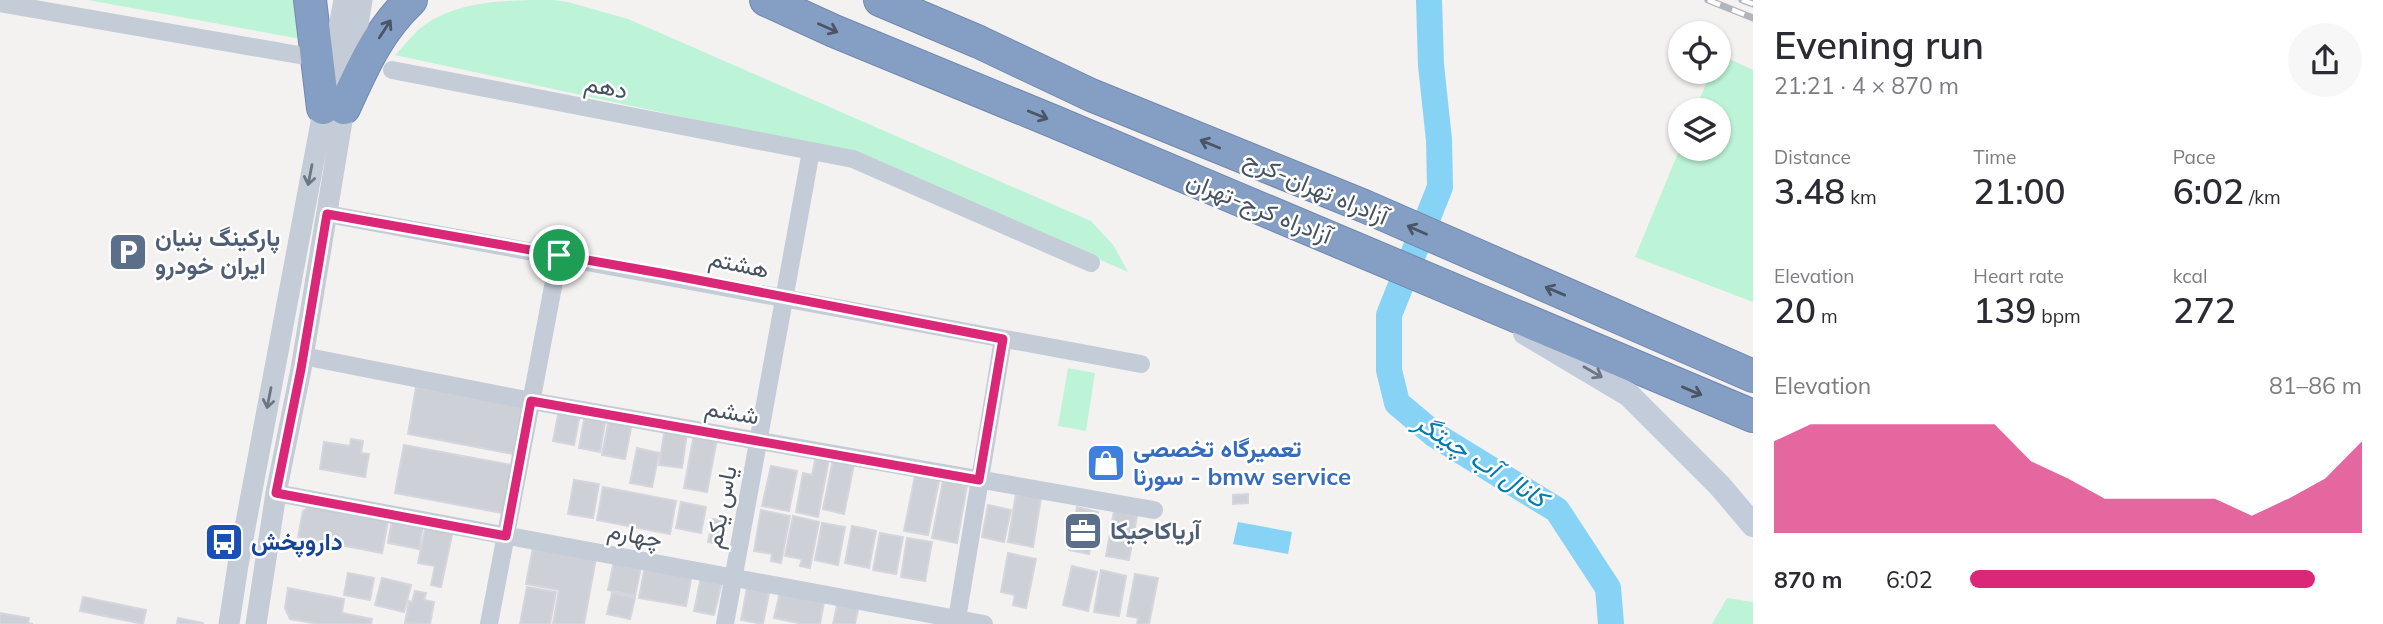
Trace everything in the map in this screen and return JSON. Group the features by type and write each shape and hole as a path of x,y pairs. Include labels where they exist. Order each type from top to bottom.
{"highway":[{"path":"310,0 334,108"},
{"path":"334,108 392,18 411,0"},
{"name":"آزادراه کرج-تهران","path":"766,0 834,31 1753,416"},
{"name":"آزادراه تهران-کرج","path":"880,0 979,42 1091,95 1364,206 1753,376"},
{"path":"911,0 979,42"}],"main road":[{"path":"1449,288 1629,395 1720,486 1753,525"}],"street":[{"path":"256,624 276,493 327,214 344,0"},
{"path":"229,624 237,565 334,108 362,0"},
{"path":"0,2 299,55"},
{"name":"دهم","path":"393,71 853,159 1091,263"},
{"name":"یاس یکم","path":"725,624 811,151"},
{"name":"هشتم","path":"327,214 1141,364"},
{"path":"489,624 559,255"},
{"path":"957,619 1003,339"},
{"name":"ششم","path":"303,356 531,401 1154,510"},
{"name":"چهارم","path":"276,493 984,624"},
{"path":"237,565 247,582 262,577"}],"green space":[{"path":"88,0 295,0 301,39"},
{"path":"517,0 553,0 628,19 1091,221 1114,246 1128,272 1003,217 813,145 395,55 418,30 432,20 464,7"},
{"path":"1731,60 1753,70 1753,302 1635,257 1675,161 1731,161 1731,98 1700,98 1706,84 1731,84"},
{"path":"1068,368 1095,373 1086,431 1058,426"},
{"path":"1727,598 1753,602 1753,624 1712,624"}],"water":[{"path":"1238,522 1292,532 1288,554 1233,544"}],"building":[{"path":"416,387 522,407 513,454 408,434"},
{"path":"559,410 580,414 574,445 553,441"},
{"path":"585,414 606,417 600,452 579,448"},
{"path":"609,419 632,423 625,459 602,455"},
{"path":"665,428 687,432 682,468 659,465"},
{"path":"694,434 717,439 707,492 684,488"},
{"path":"351,439 363,441 361,453 369,454 365,477 320,469 324,442 350,446"},
{"path":"404,445 511,465 502,513 395,493"},
{"path":"637,448 659,453 652,487 630,483"},
{"path":"816,456 829,459 818,517 796,512 803,473 812,475"},
{"path":"833,460 854,464 844,514 823,509"},
{"path":"771,466 797,471 789,511 762,506"},
{"path":"915,476 939,481 928,535 904,531"},
{"path":"574,480 599,484 593,518 568,514"},
{"path":"943,481 967,485 957,543 932,538"},
{"path":"603,487 676,501 670,534 597,520"},
{"path":"1016,494 1041,498 1033,547 1008,542"},
{"path":"1248,494 1248,503 1233,504 1233,495"},
{"path":"681,502 706,507 701,533 676,528"},
{"path":"988,505 1011,510 1004,542 982,537"},
{"path":"309,507 388,521 382,553 298,537 303,511"},
{"name":"آریاکاجیکا","path":"1077,507 1098,512 1089,554 1069,550"},
{"path":"761,510 790,516 781,563 771,561 772,554 754,551"},
{"path":"1114,511 1137,516 1129,560 1106,556"},
{"path":"793,516 819,522 810,568 800,566 802,559 785,556"},
{"path":"392,519 423,525 419,549 388,543"},
{"path":"713,519 727,522 722,545 708,542"},
{"path":"822,523 845,527 838,565 815,560"},
{"path":"426,525 453,530 441,587 431,585 435,566 418,563"},
{"path":"852,526 876,531 869,568 845,563"},
{"path":"880,533 903,537 896,574 873,570"},
{"path":"907,538 932,542 925,581 901,577"},
{"path":"533,547 596,558 584,624 553,624 559,590 526,584"},
{"path":"1008,553 1036,559 1026,608 1013,605 1015,595 1001,592"},
{"path":"614,561 641,567 635,596 608,590"},
{"path":"645,566 692,574 686,606 639,598"},
{"path":"1072,566 1097,572 1088,611 1063,605"},
{"path":"1101,570 1126,576 1119,616 1094,612"},
{"path":"348,573 374,578 370,600 344,595"},
{"path":"1135,574 1158,578 1149,624 1137,624 1138,618 1127,616"},
{"path":"701,577 722,582 714,615 694,611"},
{"path":"382,578 411,585 404,612 375,605"},
{"path":"527,587 556,592 550,624 520,624"},
{"path":"288,588 344,599 342,613 372,619 371,624 319,624 290,619 285,608"},
{"path":"747,588 770,588 763,624 741,620"},
{"path":"415,591 426,593 424,600 434,602 430,624 405,623 409,601 412,602"},
{"path":"780,592 824,602 820,624 803,624 774,618"},
{"path":"612,593 635,598 630,619 607,614"},
{"path":"83,597 146,610 143,624 80,611"},
{"path":"838,601 859,605 855,624 833,624"},
{"path":"0,613 29,618 28,623 33,624 0,624"},
{"path":"178,618 203,623 203,624 177,624"}],"waterway":[{"name":"کانال آب چیتگر","path":"1429,0 1440,187 1389,315 1389,370 1397,403 1435,435 1557,510 1608,588 1611,624"}],"railway":[{"path":"1708,0 1753,18"},
{"path":"1742,0 1753,4"}],"place":[{"name":"پارکینگ بنیان ایران خودرو","path":"128,252"},
{"name":"تعمیرگاه تخصصی سورنا - bmw service","path":"1106,463"},
{"name":"آریاکاجیکا","path":"1083,531"},
{"name":"داروپخش","path":"224,542"}],"route":[{"path":"327,214 559,255 1003,339 979,480 531,401 506,536 276,493 301,369 327,214"}]}
